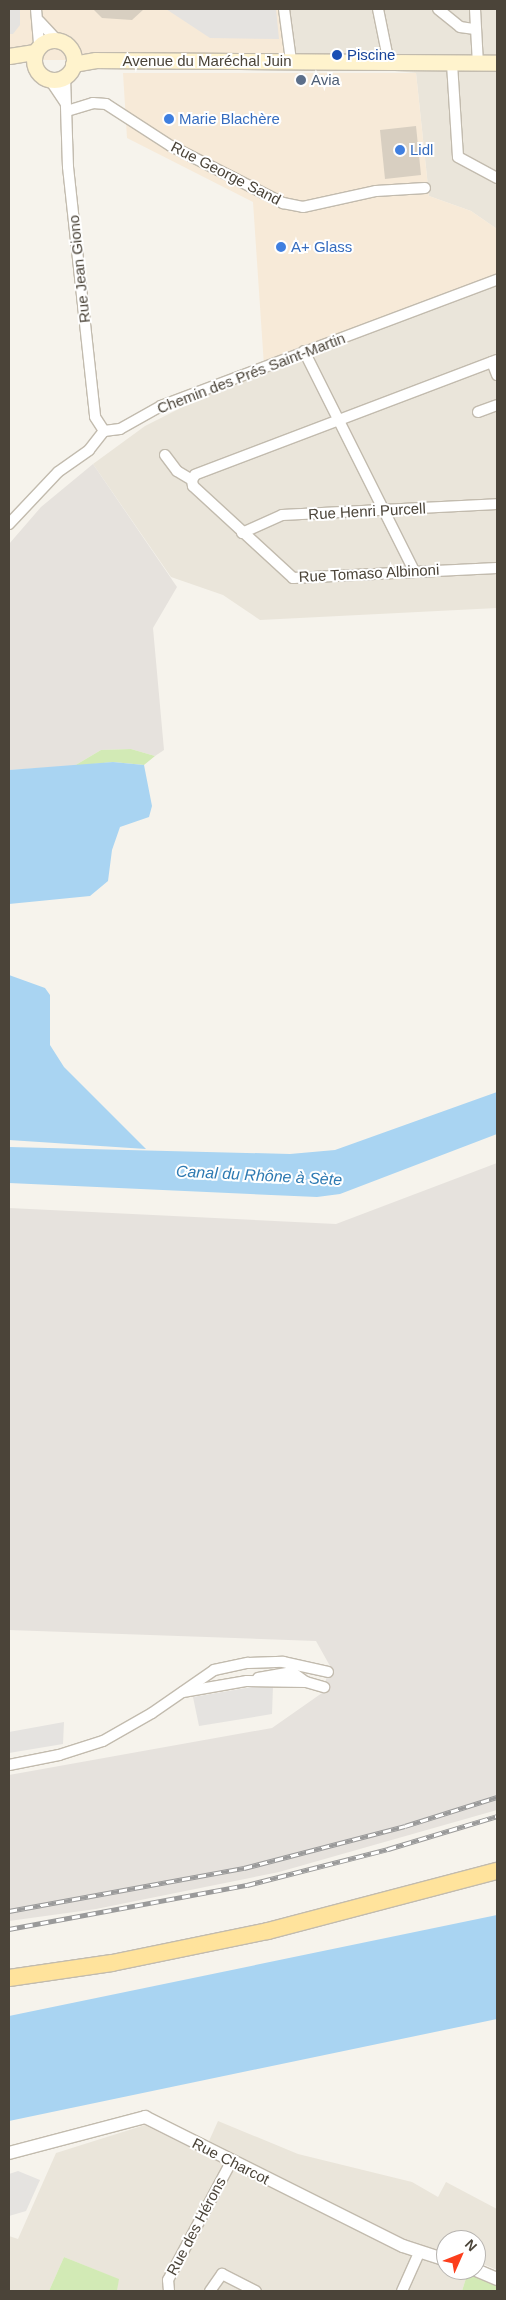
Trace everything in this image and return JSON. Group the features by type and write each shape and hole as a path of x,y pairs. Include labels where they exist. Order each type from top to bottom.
{"main road":[{"path":"9,56 36,55 57,78 73,58 57,40 36,55 9,62"},
{"name":"Avenue du Maréchal Juin","path":"73,58 96,60 497,63"},
{"path":"9,1978 112,1963 268,1931 497,1872"}],"street":[{"path":"36,9 39,20 36,55"},
{"path":"284,9 291,61"},
{"path":"378,9 389,63"},
{"path":"438,9 460,27 475,29"},
{"path":"475,9 478,64"},
{"path":"39,20 57,40"},
{"path":"452,64 458,157 497,178"},
{"path":"57,78 67,108"},
{"name":"Rue Jean Giono","path":"57,78 67,108 68,167 95,417 104,431"},
{"name":"Rue George Sand","path":"67,108 93,103 106,104 171,146 283,203 303,207 376,192 425,188"},
{"name":"Chemin des Prés Saint-Martin","path":"104,431 120,429 160,406 497,280"},
{"path":"304,351 386,509 414,571"},
{"path":"192,480 195,475 495,361 497,375"},
{"path":"478,412 497,405"},
{"path":"9,524 58,472 89,450 104,431"},
{"name":"Rue Tomaso Albinoni","path":"165,455 177,471 192,480 193,486 242,533 294,578 497,568"},
{"name":"Rue Henri Purcell","path":"242,533 282,515 497,504"},
{"path":"9,1765 59,1756 103,1741 214,1670 248,1663 328,1672"},
{"path":"182,1692 247,1680 293,1668"},
{"path":"293,1668 306,1682"},
{"path":"247,1680 306,1682 324,1686"},
{"name":"Rue Charcot","path":"9,2153 139,2116 419,2253 436,2257"},
{"name":"Rue des Hérons","path":"169,2291 168,2280 231,2162"},
{"path":"402,2291 419,2253"},
{"path":"210,2291 222,2274 256,2291"}],"shaded area":[{"path":"9,9 278,9 285,60 9,60"},
{"path":"9,9 20,9 20,25 13,34 9,34"},
{"path":"166,9 276,9 279,39 210,38"},
{"path":"278,9 497,9 497,229 471,211 429,196 416,73 285,60"},
{"path":"123,73 416,73 429,196 471,211 497,229 497,274 264,366 253,202 127,138"},
{"path":"497,274 497,608 260,620 223,595 171,577 93,464 145,426 264,366"},
{"path":"93,464 177,587 153,628 164,750 155,756 131,749 101,750 74,766 9,770 9,544 41,507"},
{"path":"497,1163 497,1810 279,1872 96,1909 9,1921 9,1775 272,1728 322,1693 330,1666 316,1641 9,1630 9,1208 336,1224"},
{"path":"257,1686 273,1686 272,1714 199,1726 193,1697"},
{"path":"64,1722 63,1744 9,1753 9,1732"},
{"path":"218,2121 298,2154 412,2182 438,2197 446,2182 497,2209 497,2270 486,2265 486,2230 436,2230 436,2250 408,2242 209,2141"},
{"path":"145,2125 406,2253 436,2262 436,2280 465,2280 462,2291 117,2291 118,2279 64,2257 49,2291 9,2291 9,2236 18,2239 56,2153"},
{"path":"18,2171 40,2180 26,2211 9,2216 9,2174"}],"green space":[{"path":"131,749 155,756 144,765 113,762 74,766 101,750"},
{"path":"64,2257 119,2279 117,2291 49,2291"},
{"path":"486,2279 497,2284 497,2291 462,2291 465,2280"}],"water":[{"path":"113,762 144,765 152,806 149,817 120,827 112,850 108,881 90,896 9,904 9,770"},
{"path":"9,975 45,988 50,995 50,1045 64,1067 146,1149 9,1140"},
{"name":"Canal du Rhône à Sète","path":"497,1092 497,1134 340,1194 317,1197 9,1183 9,1147 290,1154 335,1150"},
{"path":"497,1915 497,2019 9,2121 9,2016"}],"building":[{"path":"93,9 144,9 132,20 102,18"},
{"name":"Lidl","path":"416,126 421,175 385,179 380,130"}],"railway":[{"path":"9,1911 244,1868 405,1826 497,1797"},
{"path":"9,1929 247,1885 388,1849 497,1816"}],"place":[{"name":"Piscine","path":"337,55"},
{"name":"Avia","path":"301,80"},
{"name":"Marie Blachère","path":"169,119"},
{"name":"Lidl","path":"400,150"},
{"name":"A+ Glass","path":"281,247"}]}
